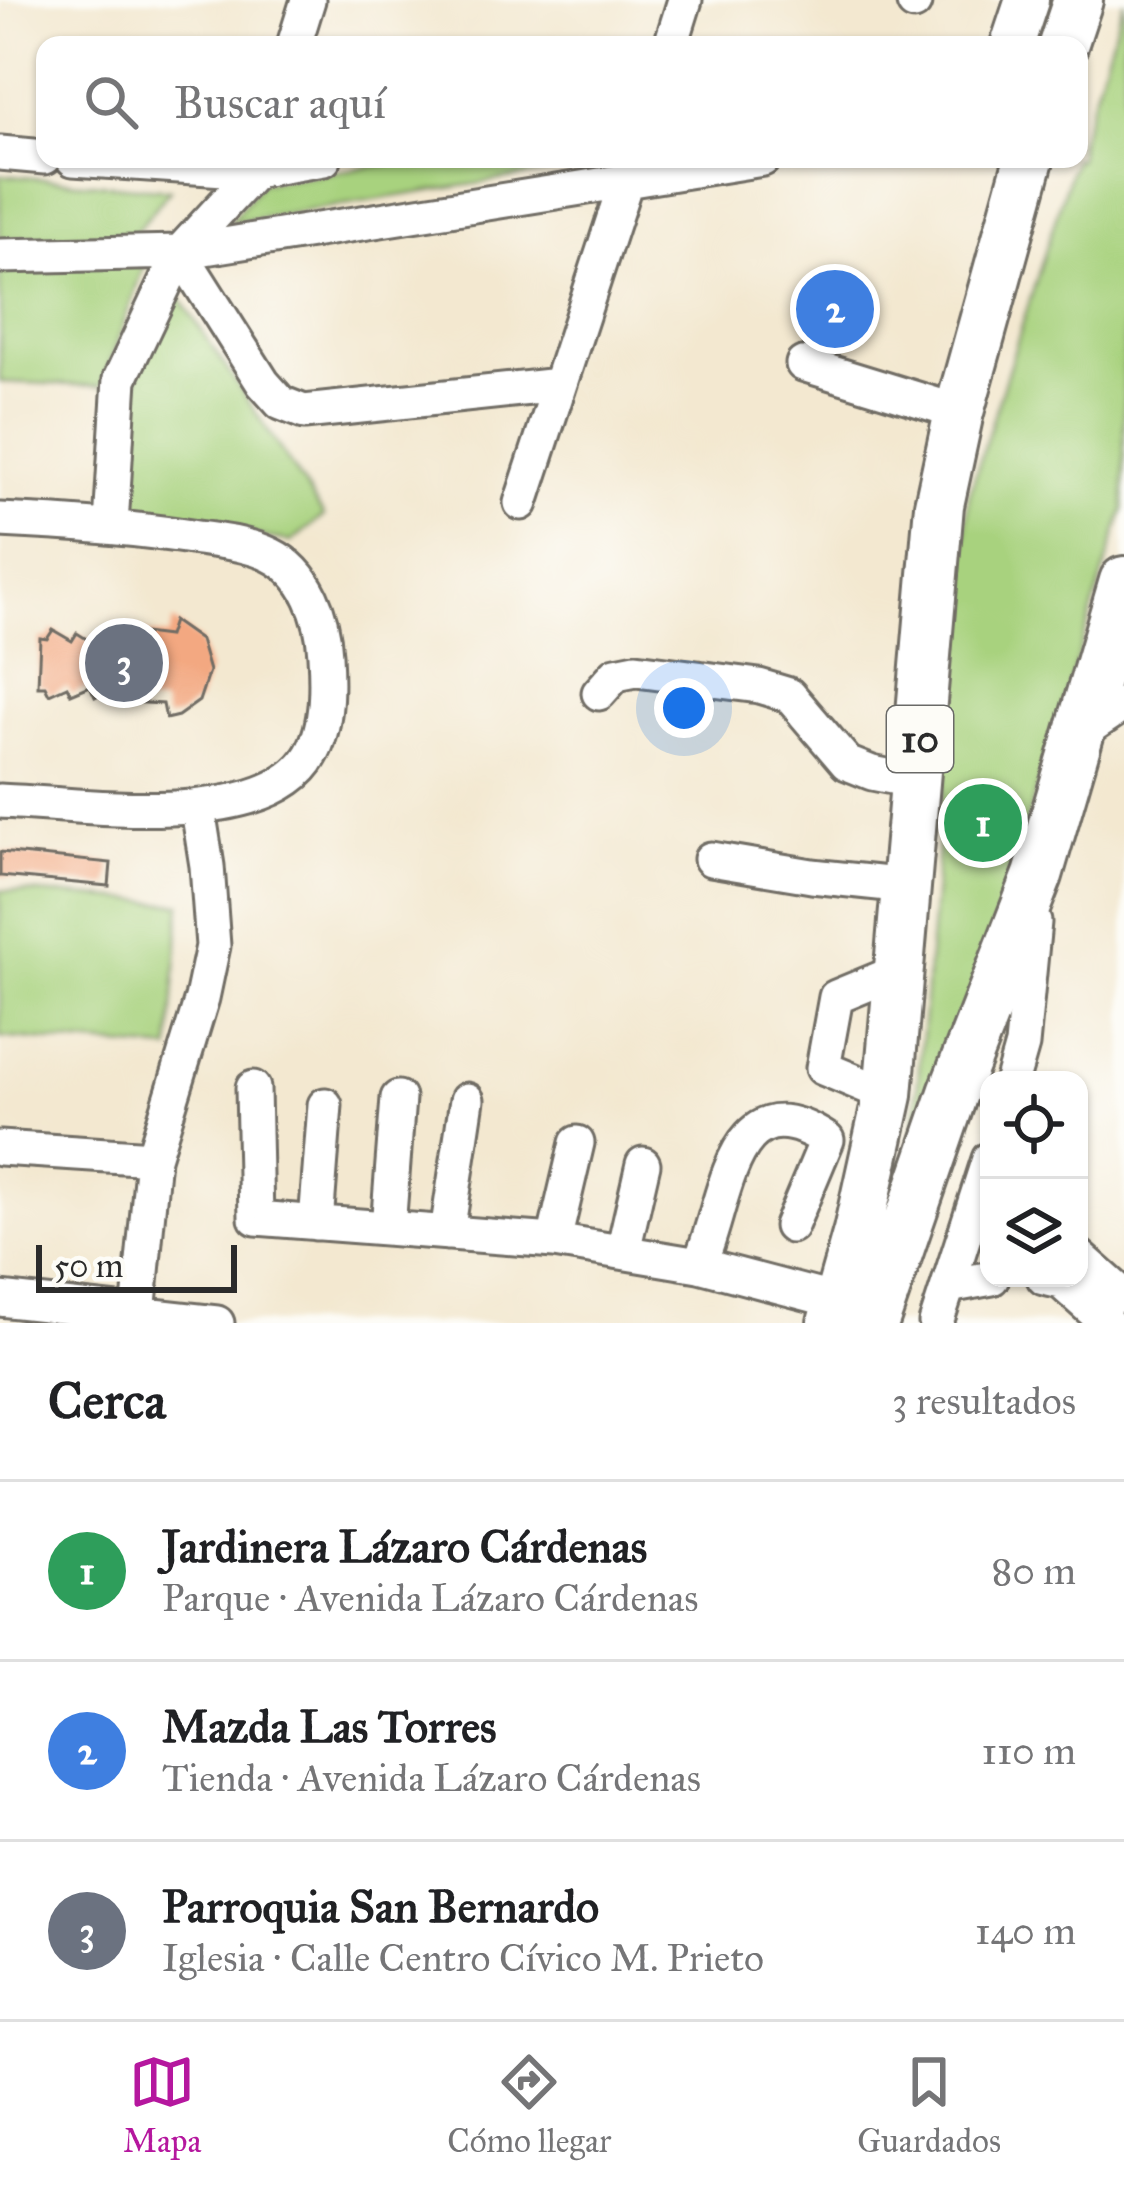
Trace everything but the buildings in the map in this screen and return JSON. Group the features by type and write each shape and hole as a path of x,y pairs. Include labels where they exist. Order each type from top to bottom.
{"highway":[{"path":"1064,36 1078,0"},
{"name":"10","path":"817,1314 858,1231 888,1095 939,505 959,412 1027,168"},
{"path":"874,1323 953,1093 1038,874 1123,589"}],"main road":[{"path":"1015,36 1027,0"},
{"path":"1055,0 1059,36"}],"street":[{"path":"297,36 308,0"},
{"path":"674,36 686,0"},
{"path":"0,153 36,156"},
{"path":"112,525 120,379 180,252 254,168"},
{"path":"0,256 180,252 630,170 521,502"},
{"path":"180,252 262,382 281,403 304,412 559,385"},
{"path":"803,364 959,412"},
{"path":"0,520 112,525 234,544 274,556 306,586 324,627 328,700 309,759 286,781 246,799 198,809 0,801"},
{"path":"599,692 616,674 636,670 760,686 789,695 847,763 917,782"},
{"path":"1079,734 1124,704"},
{"path":"138,1314 153,1157 202,998 213,946 198,809"},
{"path":"711,859 907,886"},
{"path":"1015,1071 1022,1045 1038,874"},
{"path":"888,1095 823,1068 836,998 899,971"},
{"path":"253,1088 256,1218 554,1241 700,1265 817,1314"},
{"path":"388,1228 398,1098"},
{"path":"447,1233 467,1100"},
{"path":"316,1223 325,1105"},
{"path":"700,1265 737,1149 751,1132 766,1124 802,1123 826,1140 791,1226"},
{"path":"554,1241 577,1143"},
{"path":"0,1148 153,1157"},
{"path":"623,1252 643,1164"},
{"path":"936,1323 980,1207"},
{"path":"948,1286 980,1280"},
{"path":"1088,1283 1124,1296"},
{"path":"1075,1287 1107,1323"},
{"path":"0,1299 218,1323"}],"green space":[{"path":"1124,0 1124,508 926,1143 913,1138 969,495 1071,168 1088,168 1088,114"},
{"path":"361,168 576,168 229,223 262,183"},
{"path":"0,175 170,190 134,234 0,239"},
{"path":"145,262 102,386 0,382 0,266"},
{"path":"175,290 324,516 291,542 129,511 138,365"},
{"path":"0,890 181,904 170,1050 0,1037"}],"place":[{"name":"Mazda Las Torres","path":"835,309"},
{"name":"Parroquia San Bernardo","path":"124,663"},
{"name":"Jardinera Lázaro Cárdenas","path":"983,823"}]}
